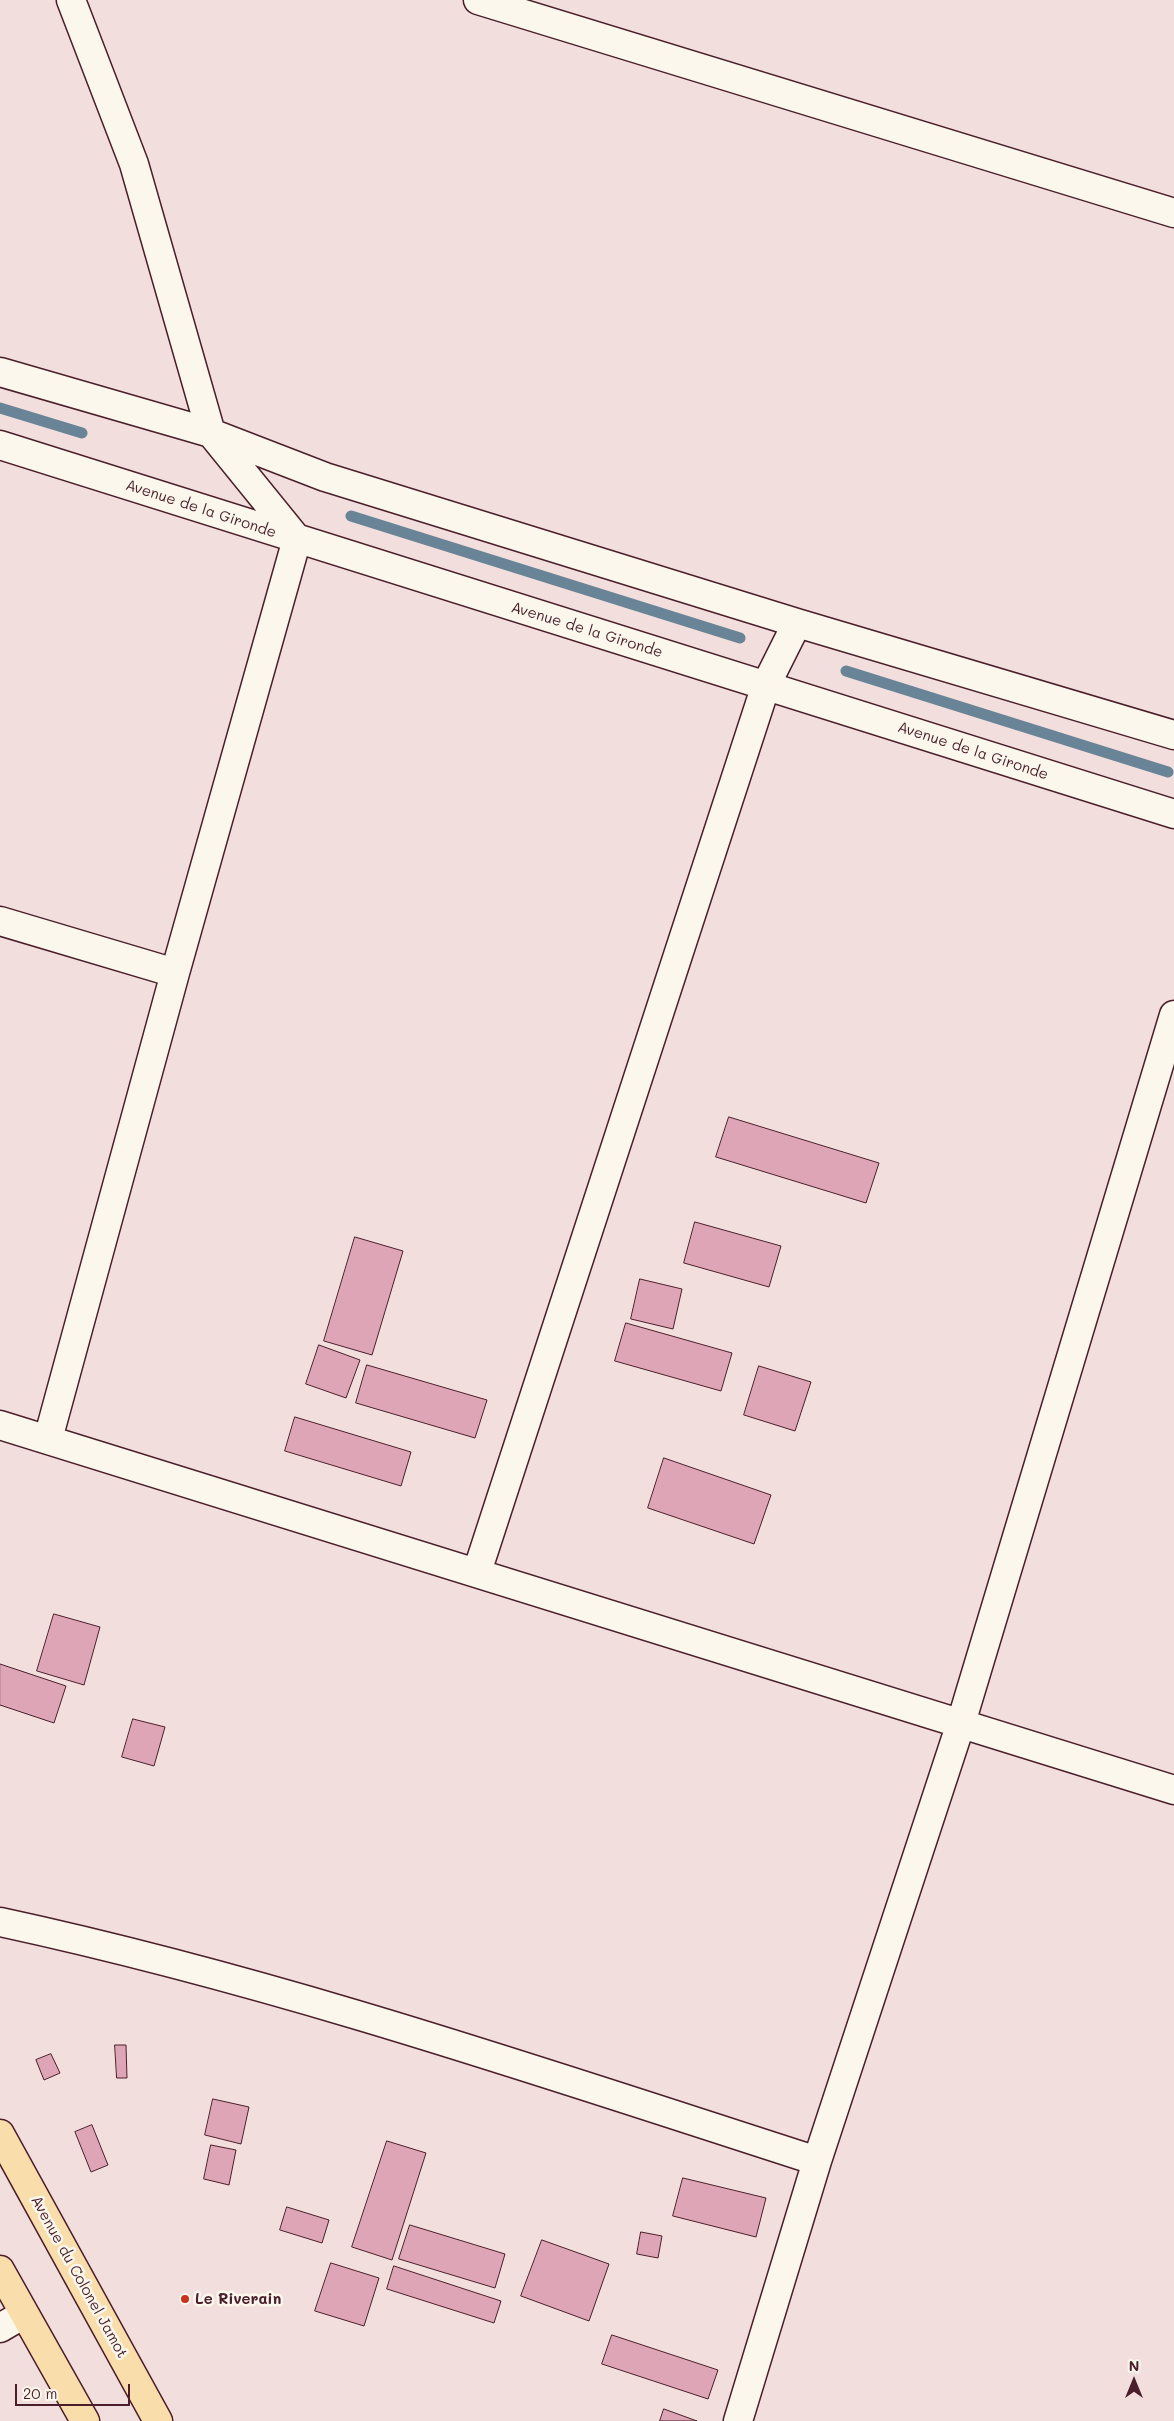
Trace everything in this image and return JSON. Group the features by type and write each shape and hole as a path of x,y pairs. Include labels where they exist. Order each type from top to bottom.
{"main road":[{"name":"Avenue du Colonel Jamot","path":"0,2134 158,2421"},
{"path":"0,2270 85,2421"}],"street":[{"path":"48,1439 175,974 297,539 211,433 134,164 71,0"},
{"path":"478,0 1174,213"},
{"path":"0,372 211,433 325,477 797,623 1174,735"},
{"name":"Avenue de la Gironde","path":"0,445 1174,814"},
{"path":"477,1572 766,685 797,623"},
{"path":"0,922 175,974"},
{"path":"738,2421 817,2161 960,1722 1174,1015"},
{"path":"0,1425 1174,1790"},
{"path":"0,1922 72,1938 343,2009 817,2161"},
{"path":"0,2328 24,2314"}],"building":[{"path":"729,1117 879,1163 866,1203 716,1157"},
{"path":"695,1222 781,1246 769,1287 684,1263"},
{"path":"355,1237 403,1251 372,1355 324,1341"},
{"path":"640,1279 682,1289 673,1329 631,1319"},
{"path":"626,1323 732,1353 721,1391 615,1361"},
{"path":"319,1345 360,1360 346,1398 306,1384"},
{"path":"367,1365 487,1400 475,1438 356,1403"},
{"path":"759,1366 811,1382 795,1431 744,1415"},
{"path":"295,1417 411,1452 401,1486 285,1451"},
{"path":"664,1458 771,1495 754,1544 648,1508"},
{"path":"54,1614 100,1627 84,1685 37,1671"},
{"path":"0,1664 66,1686 54,1723 0,1705"},
{"path":"133,1719 165,1727 154,1766 122,1757"},
{"path":"115,2045 126,2045 127,2078 117,2078"},
{"path":"51,2054 60,2073 44,2080 36,2060"},
{"path":"213,2099 249,2107 241,2144 205,2135"},
{"path":"92,2125 108,2165 91,2172 75,2132"},
{"path":"387,2141 426,2153 392,2260 352,2247"},
{"path":"211,2145 236,2150 229,2185 204,2179"},
{"path":"683,2178 766,2198 756,2237 673,2216"},
{"path":"287,2207 329,2220 322,2243 280,2230"},
{"path":"410,2225 505,2254 495,2288 399,2259"},
{"path":"641,2232 662,2236 658,2258 637,2254"},
{"path":"542,2240 609,2264 589,2321 521,2296"},
{"path":"331,2263 379,2278 364,2326 315,2311"},
{"path":"394,2266 501,2301 494,2323 387,2289"},
{"path":"612,2335 718,2370 708,2399 602,2364"},
{"path":"664,2409 697,2421 660,2421"}],"waterway":[{"path":"0,408 82,433"},
{"path":"351,516 740,638"},
{"path":"846,671 1168,772"}],"place":[{"name":"Le Riverain","path":"185,2299"}]}
